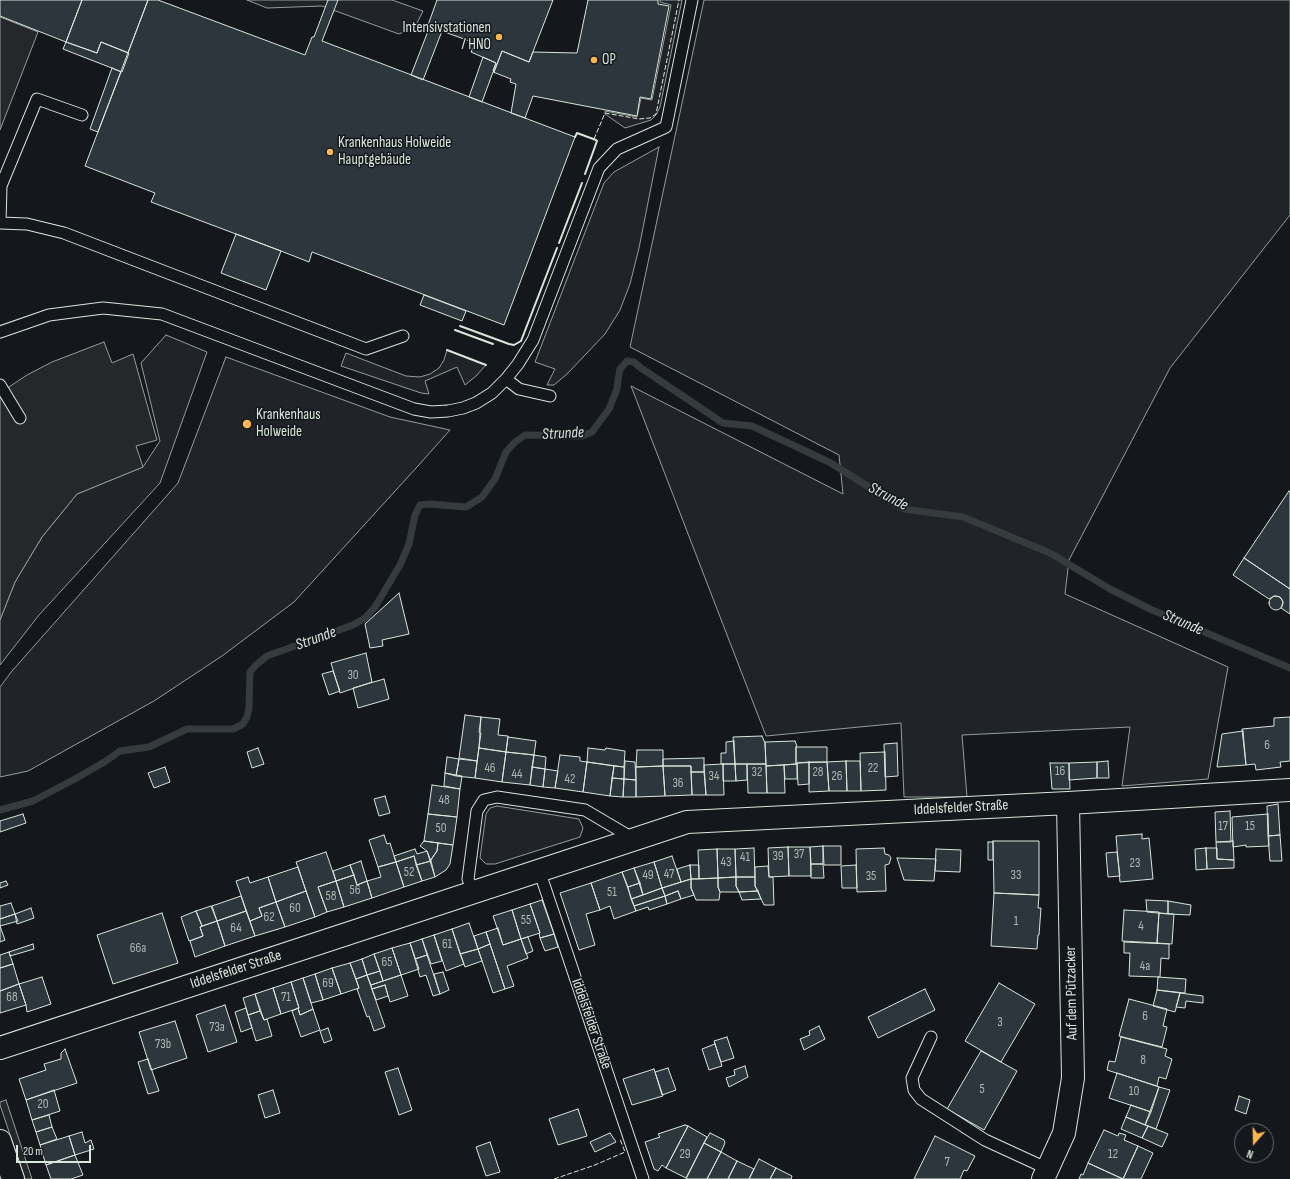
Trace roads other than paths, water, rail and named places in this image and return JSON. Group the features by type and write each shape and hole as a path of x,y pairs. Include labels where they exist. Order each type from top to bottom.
{"street":[{"name":"Iddelsfelder Straße","path":"0,1048 686,822 1068,803 1290,790"},
{"name":"Auf dem Pützacker","path":"1046,1174 1064,1133 1073,1078 1068,803"},
{"path":"0,1141 13,1179"}],"lane":[{"path":"0,332 49,315 104,308 162,314 414,409 431,412 448,411 463,408 476,403 492,394 506,379 518,364 533,340 599,168 617,149 666,127 692,0"},
{"path":"82,115 37,98 1,186 0,223 27,224 64,233 366,349 403,336"},
{"path":"506,379 519,389 550,396"},
{"path":"0,385 20,418"},
{"path":"473,892 468,879 477,811 484,800 497,797 585,810 634,839"},
{"name":"Iddelsfelder Straße","path":"539,870 644,1179"},
{"path":"931,1037 912,1078 914,1090 921,1099 985,1140 1046,1174"}],"waterway":[{"name":"Strunde","path":"0,810 33,801 75,779 120,751 149,747 187,729 233,729 243,724 247,717 249,708 250,672 256,665 267,656 353,625 365,618 375,607 400,565 409,544 415,515 420,505 430,504 466,507 482,497 495,479 506,452 514,443 525,435 582,436 592,432 609,409 617,389 620,369 627,361 634,362 723,423 752,426 829,462 904,509 963,517 1050,553 1110,589 1152,610 1290,668"}],"place":[{"name":"Intensivstationen / HNO","path":"499,37"},
{"name":"OP","path":"594,60"},
{"name":"Krankenhaus Holweide Hauptgebäude","path":"330,152"},
{"name":"Krankenhaus Holweide","path":"247,424"}]}
